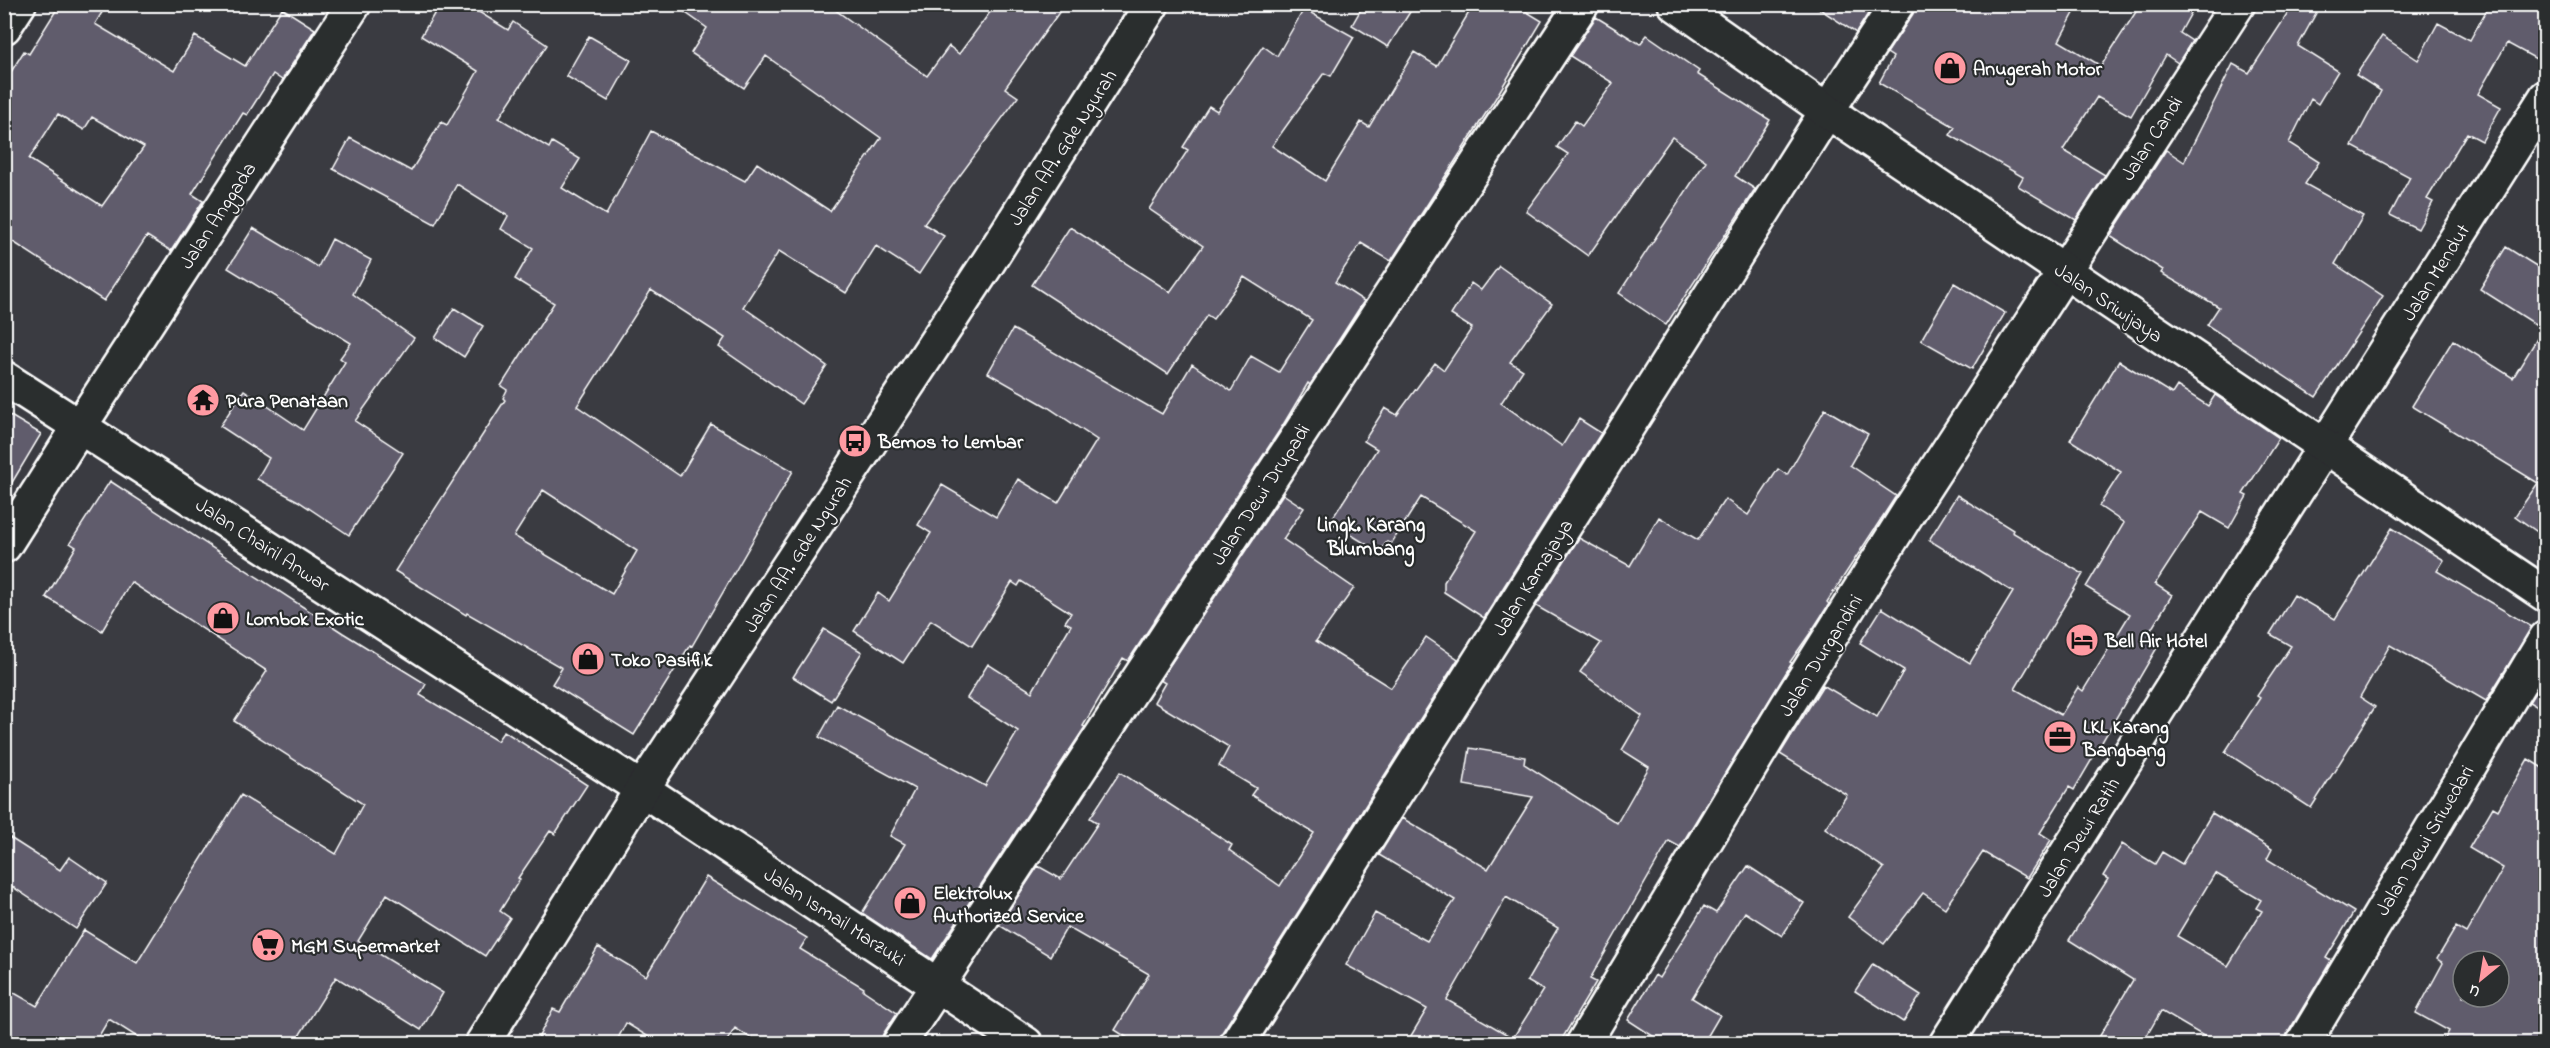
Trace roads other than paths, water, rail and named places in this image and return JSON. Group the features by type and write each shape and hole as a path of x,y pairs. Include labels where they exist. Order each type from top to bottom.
{"street":[{"path":"4,27 19,4"},
{"name":"Jalan Anggada","path":"4,546 354,4"},
{"name":"Jalan AA. Gde Ngurah","path":"482,1044 642,789 989,261 1152,4"},
{"name":"Jalan Dewi Drupadi","path":"899,1044 1582,4"},
{"name":"Jalan Sriwijaya","path":"1675,4 1827,111 2546,595"},
{"name":"Jalan Kamajaya","path":"1237,1044 1897,4"},
{"name":"Jalan Candi","path":"2064,271 2238,4"},
{"name":"Jalan Mendut","path":"2324,447 2546,97"},
{"name":"Jalan Durgandini","path":"1583,1044 1800,687 2064,271"},
{"name":"Jalan Chairil Anwar","path":"4,378 642,789"},
{"name":"Jalan Dewi Ratih","path":"1946,1044 2324,447"},
{"name":"Jalan Dewi Sriwedari","path":"2303,1044 2546,638"},
{"name":"Jalan Ismail Marzuki","path":"642,789 1026,1044"}],"place":[{"name":"Anugerah Motor","path":"1950,68"},
{"name":"Pura Penataan","path":"203,400"},
{"name":"Bemos to Lembar","path":"855,441"},
{"name":"Lombok Exotic","path":"223,618"},
{"name":"Bell Air Hotel","path":"2082,640"},
{"name":"Toko Pasifik","path":"588,659"},
{"name":"LKL Karang Bangbang","path":"2060,737"},
{"name":"Elektrolux Authorized Service","path":"910,903"},
{"name":"MGM Supermarket","path":"268,945"}],"district":[{"name":"Lingk. Karang Blumbang","path":"1371,536"}]}
